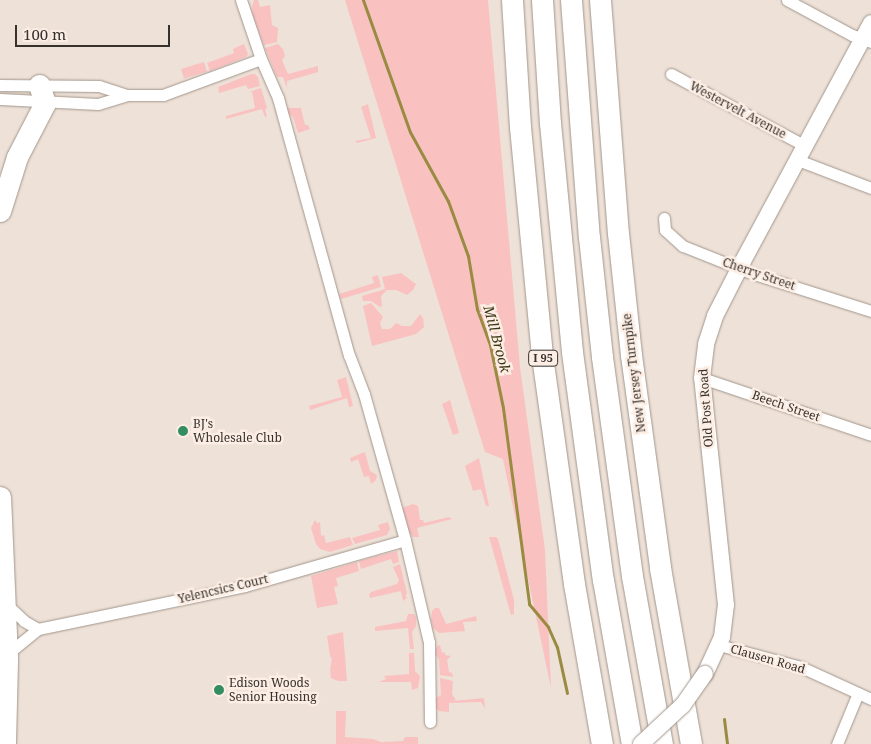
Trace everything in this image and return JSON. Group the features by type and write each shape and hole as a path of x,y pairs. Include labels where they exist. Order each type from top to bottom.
{"highway":[{"name":"I 95","path":"512,0 520,127 542,356 574,584 602,744"},
{"name":"I 95","path":"542,0 550,123 572,352 603,580 632,744"},
{"path":"571,0 588,227 603,367 632,576 662,744"},
{"name":"New Jersey Turnpike","path":"600,0 616,214 631,355 660,568 691,744"},
{"path":"0,211 17,157 42,94"},
{"path":"0,497 5,602 5,744"}],"street":[{"path":"241,0 261,59 278,98 349,355 364,394 405,540 429,642 430,722"},
{"path":"787,0 852,36 867,41"},
{"name":"Old Post Road","path":"641,744 683,705 705,674 722,636 726,605 702,378 706,344 712,325 739,268 802,153 867,41 871,23"},
{"path":"0,85 98,104 127,95 163,95 261,59"},
{"name":"Westervelt Avenue","path":"671,74 802,153 871,188"},
{"path":"0,99 99,86 127,95"},
{"name":"Cherry Street","path":"664,218 665,230 673,240 683,246 739,268 871,311"},
{"name":"Beech Street","path":"702,378 871,435"},
{"name":"Yelencsics Court","path":"6,660 13,649 38,629 245,586 405,540"},
{"path":"5,602 24,621 38,629"},
{"name":"Clausen Road","path":"719,645 801,667 871,699"},
{"path":"837,744 858,693"}],"shaded area":[{"path":"254,0 258,0 260,7 270,5 272,25 278,28 277,42 264,45 253,16 252,7"},
{"path":"345,0 488,0 520,367 545,550 551,688 503,459 485,452"},
{"path":"244,44 248,54 246,57 210,71 207,63 234,53 233,49"},
{"path":"278,44 283,49 285,56 282,60 288,74 318,66 318,72 287,81 287,88 283,77 277,77 265,48"},
{"path":"204,62 207,72 184,79 181,69"},
{"path":"255,74 258,77 260,86 248,89 246,85 219,93 218,87"},
{"path":"261,88 267,108 265,109 267,116 265,117 262,109 226,119 226,116 255,108 252,92 249,92"},
{"path":"368,104 376,138 357,143 355,141 371,138 361,107"},
{"path":"286,108 301,108 305,125 308,125 310,129 298,133 293,117 288,114"},
{"path":"401,273 416,284 407,295 396,290 387,290 381,296 382,306 380,307 371,301 363,301 362,296 385,289 382,277"},
{"path":"378,275 381,287 341,299 339,294 374,283 372,277"},
{"path":"371,303 383,317 380,323 382,329 390,329 396,323 402,326 411,326 420,314 423,318 424,327 416,334 372,346 363,306"},
{"path":"346,377 353,406 349,407 347,398 310,410 309,406 342,397 337,380"},
{"path":"450,400 459,433 453,435 442,404"},
{"path":"365,452 370,471 377,475 376,480 371,484 369,476 364,477 358,459 351,462 350,458"},
{"path":"479,458 489,506 486,506 481,489 473,491 465,466"},
{"path":"413,504 418,506 420,520 423,520 424,523 449,517 452,519 417,528 419,537 413,537 408,531 402,508"},
{"path":"315,520 317,523 320,522 321,536 324,535 326,543 350,537 353,545 330,552 320,549 316,544 311,528"},
{"path":"388,522 390,529 387,535 355,544 352,538 380,530 378,525"},
{"path":"489,537 496,537 498,539 514,600 514,614 511,615"},
{"path":"397,551 399,562 393,564 391,559 361,569 359,561"},
{"path":"357,562 359,571 336,578 338,586 334,587 338,604 317,608 311,576"},
{"path":"400,564 407,593 405,597 408,597 403,601 401,591 370,598 371,592 397,584 399,580 393,567"},
{"path":"435,608 439,608 446,624 476,616 477,621 463,622 465,631 439,633 433,628 431,620 432,611"},
{"path":"408,614 414,614 416,617 416,626 412,632 414,649 410,649 408,628 375,631 375,627 406,621"},
{"path":"343,632 347,681 338,681 331,678 332,659 327,636"},
{"path":"440,645 442,653 445,652 445,655 451,656 447,660 449,672 452,673 453,677 440,675 439,659 434,653 437,646"},
{"path":"409,653 414,653 415,671 420,676 418,688 412,690 411,682 379,682 386,679 384,676 409,674"},
{"path":"440,678 453,681 452,694 456,700 453,701 484,698 485,709 481,702 449,703 449,712 439,711 433,706 434,699 441,695"},
{"path":"336,711 346,711 345,737 373,739 381,742 403,741 405,737 418,737 418,744 336,744"}],"waterway":[{"name":"Mill Brook","path":"363,0 410,132 448,201 468,256 477,309 490,345 503,408 529,604 548,627 557,647 567,693"},
{"name":"Mill Brook","path":"724,719 727,744"}],"place":[{"name":"BJ's Wholesale Club","path":"183,431"},
{"name":"Edison Woods Senior Housing","path":"219,690"}]}
